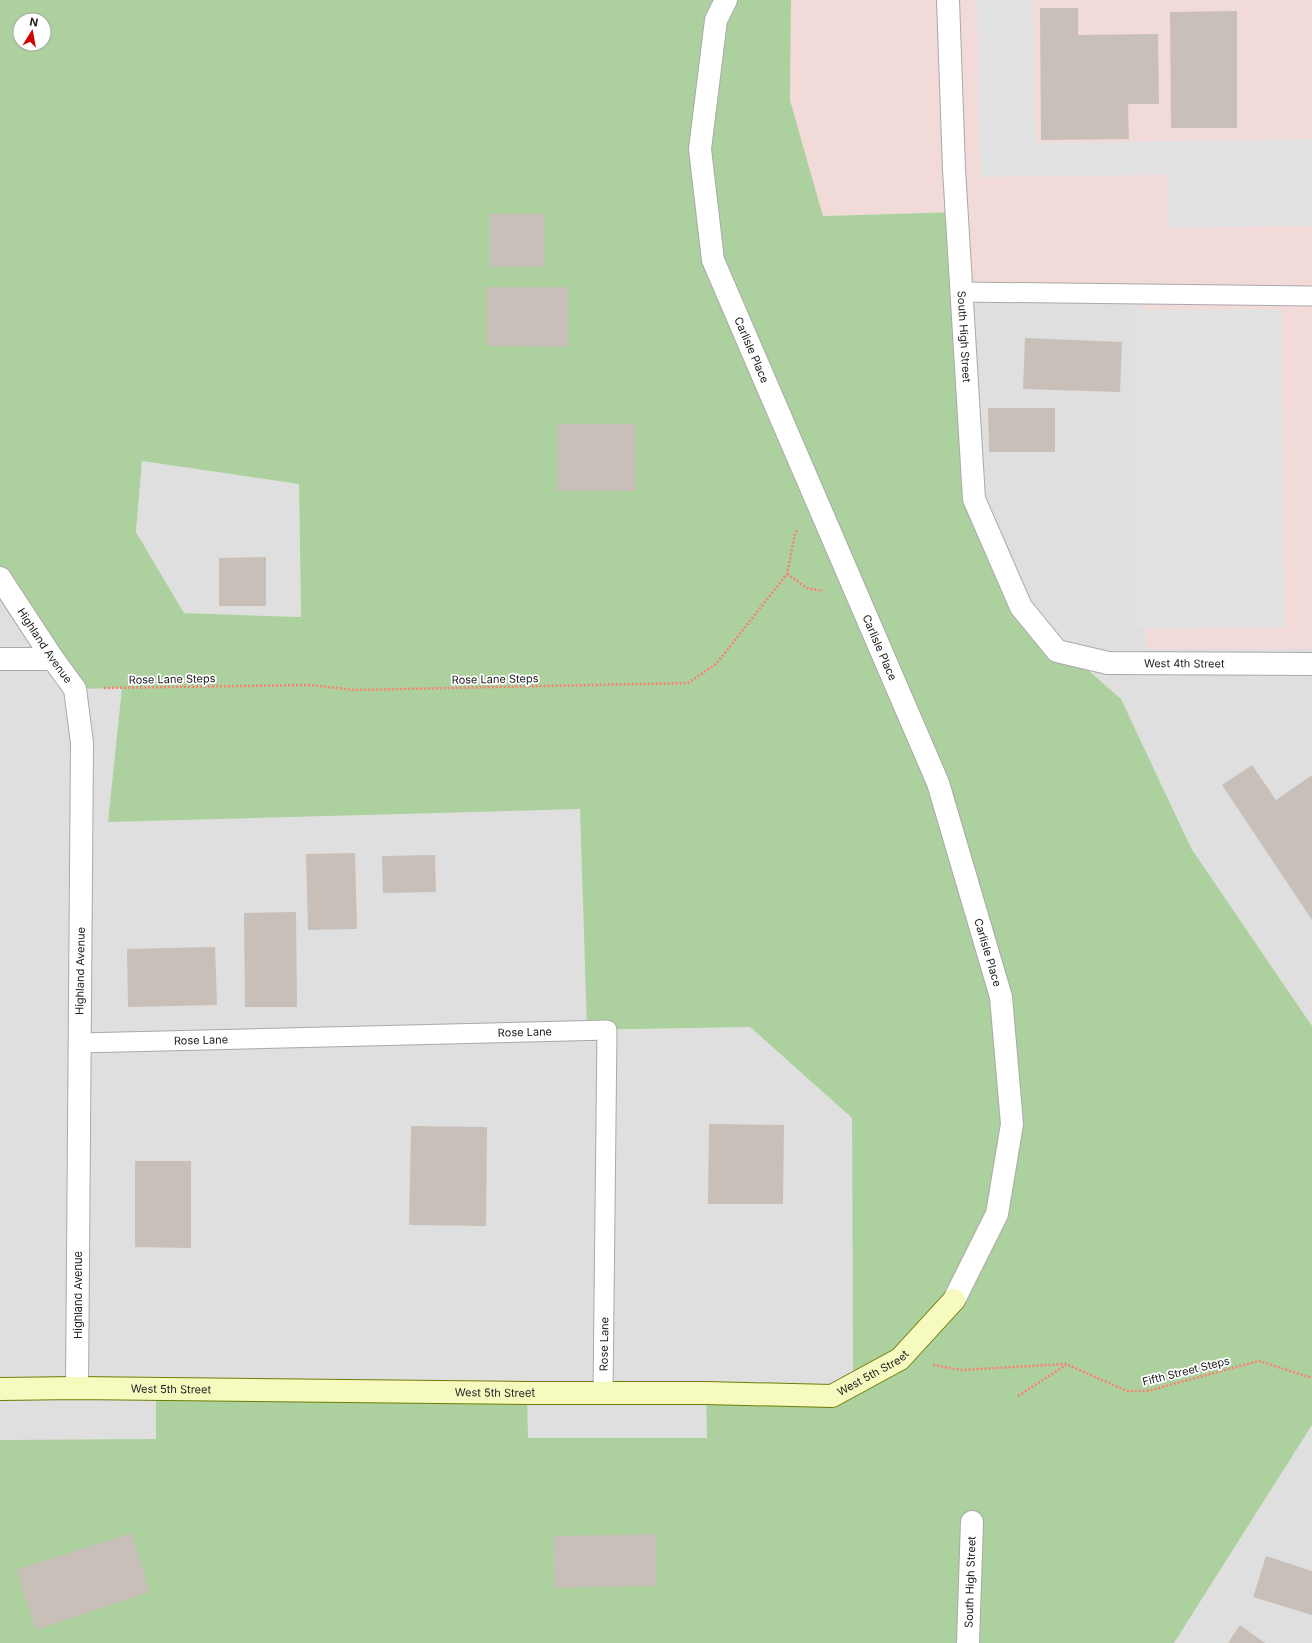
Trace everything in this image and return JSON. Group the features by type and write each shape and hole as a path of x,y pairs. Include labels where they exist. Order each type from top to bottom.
{"street":[{"name":"Carlisle Place","path":"726,0 716,20 700,149 713,260 938,783 1001,997 1012,1124 997,1214 954,1300"},
{"name":"South High Street","path":"948,0 954,169 974,499 1021,607 1057,651"},
{"name":"Highland Avenue","path":"0,578 53,659 75,689 82,743 77,1388"},
{"name":"West 4th Street","path":"1057,651 1108,663 1312,664"},
{"path":"0,659 53,659"},
{"name":"West 5th Street","path":"0,1389 77,1388 706,1393 832,1396 900,1359 954,1300"},
{"name":"South High Street","path":"968,1643 972,1522"}],"lane":[{"path":"962,292 1312,296"},
{"name":"Rose Lane","path":"80,1042 607,1030 603,1393"}],"path":[{"name":"Rose Lane Steps","path":"75,689 310,685 355,690 688,683 716,664 787,574 794,534 817,502"},
{"name":"Fifth Street Steps","path":"900,1359 961,1370 1066,1364 1127,1391 1147,1391 1259,1361 1312,1378"},
{"path":"1018,1396 1066,1364"}],"shaded area":[{"path":"791,0 1312,0 1312,649 1146,649 1143,295 962,292 957,212 823,216 790,100"},
{"path":"977,0 1033,0 1036,143 1312,139 1312,226 1169,228 1168,175 980,177"},
{"path":"962,292 1143,295 1146,649 1312,649 1312,1026 1057,651 974,499"},
{"path":"1282,309 1284,627 1137,629 1135,310"},
{"path":"142,461 299,484 301,617 184,613 136,532"},
{"path":"0,578 310,685 576,685 607,1030 750,1027 852,1118 853,1385 712,1643 156,1390 157,1643 0,1643"},
{"path":"1312,1425 1312,1643 1174,1643"}],"green space":[{"path":"0,0 791,0 790,100 823,216 957,212 974,499 1035,624 1121,699 1191,848 1312,1026 1312,1425 1174,1643 0,1643 0,1440 156,1439 156,1389 527,1393 528,1438 707,1438 706,1393 853,1385 852,1118 750,1027 587,1030 580,809 108,822 122,688 75,689 0,578","holes":["142,461 299,484 301,617 184,613 136,532"]}],"building":[{"path":"1040,8 1078,8 1078,35 1158,34 1159,104 1128,104 1129,139 1041,140"},
{"path":"1237,11 1237,128 1171,128 1170,12"},
{"path":"489,214 544,214 544,267 489,267"},
{"path":"487,287 568,287 568,347 487,346"},
{"path":"1025,338 1122,342 1120,392 1023,389"},
{"path":"988,408 1055,408 1055,452 989,452"},
{"path":"557,424 635,424 636,491 557,491"},
{"path":"266,557 266,606 219,606 219,558"},
{"path":"1252,765 1276,800 1312,775 1312,920 1222,785"},
{"path":"355,853 357,929 308,930 306,854"},
{"path":"435,855 436,892 383,893 382,856"},
{"path":"296,912 297,1007 245,1007 244,913"},
{"path":"215,947 217,1005 128,1007 127,949"},
{"path":"709,1124 784,1125 783,1204 708,1204"},
{"path":"411,1126 487,1127 486,1226 409,1225"},
{"path":"135,1161 191,1161 191,1248 135,1247"},
{"path":"131,1533 150,1592 36,1630 16,1570"},
{"path":"656,1534 656,1586 554,1588 553,1536"},
{"path":"1266,1556 1312,1571 1312,1615 1253,1597"},
{"path":"1240,1625 1265,1643 1228,1643"}]}
